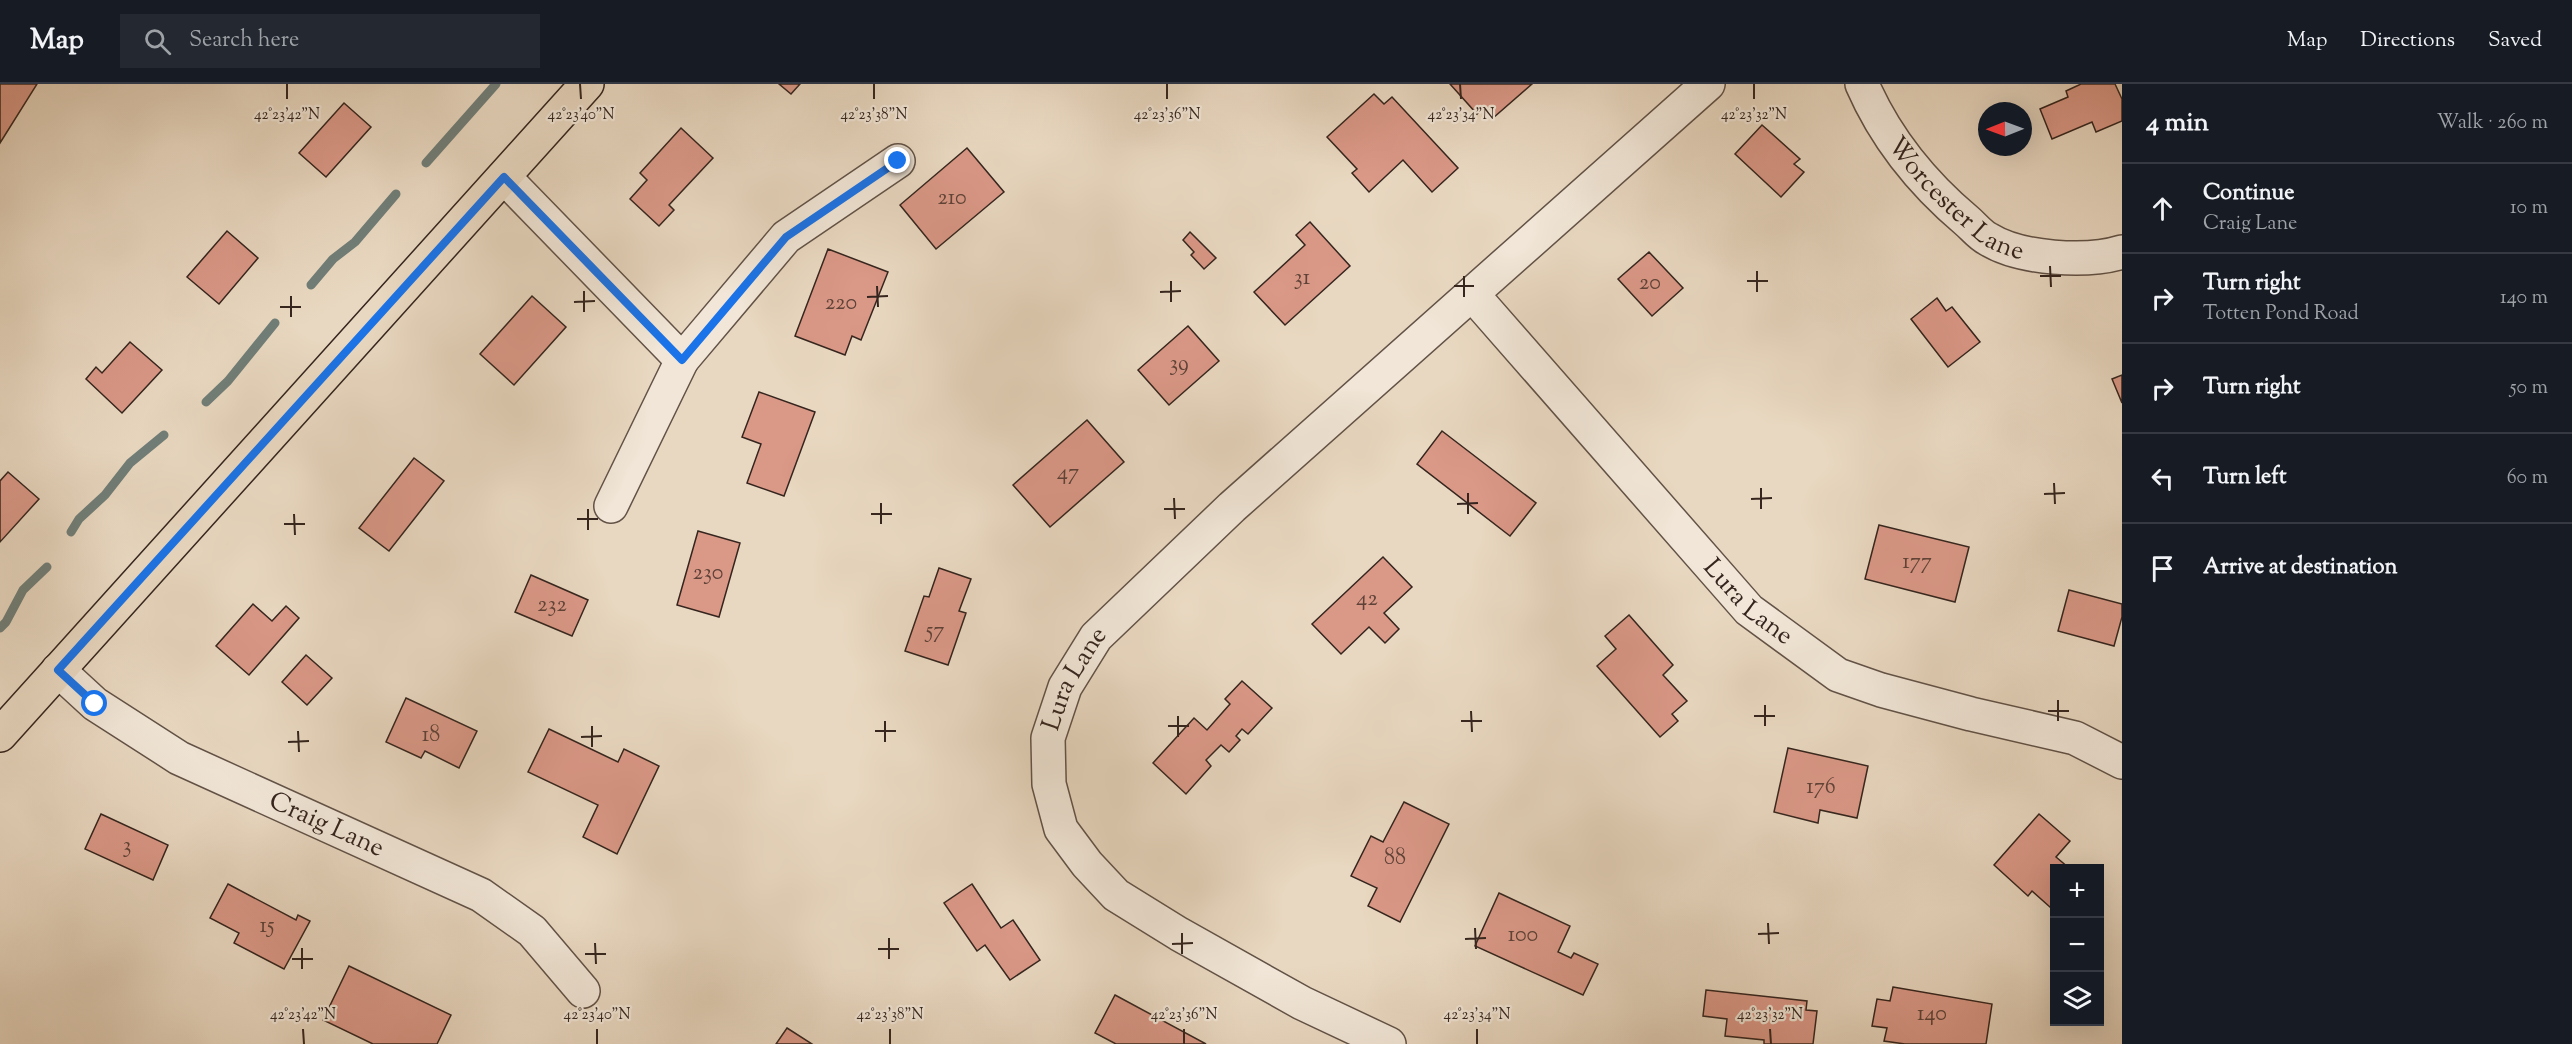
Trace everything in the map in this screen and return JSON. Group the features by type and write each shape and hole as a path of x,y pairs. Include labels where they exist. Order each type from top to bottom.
{"main road":[{"path":"0,735 587,84"}],"street":[{"name":"Lura Lane","path":"1389,1044 1302,1003 1179,934 1116,895 1087,864 1061,829 1048,784 1048,738 1065,687 1096,638 1232,507 1708,84"},
{"name":"Worcester Lane","path":"1862,84 1901,153 1939,197 1989,240 2041,257 2108,256 2122,252"},
{"path":"611,506 682,360 786,237 898,161"},
{"path":"504,177 682,360"},
{"name":"Lura Lane","path":"1472,294 1749,610 1796,646 1838,675 1971,714 2075,738 2122,762"},
{"name":"Craig Lane","path":"58,670 95,704 179,758 481,895 532,932 583,991"}],"building":[{"path":"0,84 37,84 0,143"},
{"path":"779,84 800,84 791,94"},
{"path":"1450,84 1532,84 1493,118 1483,107 1477,114"},
{"path":"2081,84 2115,84 2122,99 2122,121 2096,132 2092,122 2052,139 2040,109 2068,97 2066,91"},
{"path":"1374,94 1384,104 1392,97 1458,168 1432,192 1403,160 1369,192 1352,173 1357,169 1327,137"},
{"path":"344,103 371,127 326,177 299,153"},
{"path":"1762,125 1800,159 1794,164 1804,172 1781,197 1735,154"},
{"path":"681,128 713,158 669,205 674,210 659,226 630,199 647,180 640,173"},
{"path":"967,148 1004,192 936,249 900,205"},
{"path":"1310,222 1350,266 1285,325 1254,292 1305,245 1296,235"},
{"path":"227,231 258,258 219,304 187,277"},
{"path":"1190,232 1216,258 1204,269 1191,255 1194,252 1183,240"},
{"path":"828,249 888,272 861,340 852,336 845,355 795,336"},
{"path":"1649,252 1683,288 1652,316 1618,279"},
{"path":"532,296 566,327 514,385 480,354"},
{"path":"1937,298 1946,311 1952,307 1980,342 1948,367 1911,319"},
{"path":"1188,326 1219,361 1169,405 1138,370"},
{"path":"130,342 162,370 122,413 86,379 96,367 102,373"},
{"path":"2122,375 2122,403 2112,379"},
{"path":"759,392 815,412 784,496 747,483 761,444 742,437"},
{"path":"1087,420 1124,462 1050,527 1013,485"},
{"path":"1442,431 1536,503 1510,536 1417,464"},
{"path":"414,458 444,481 389,551 359,528"},
{"path":"8,472 39,499 0,542 0,481"},
{"path":"1879,525 1969,547 1955,602 1865,579"},
{"path":"698,531 740,543 719,617 677,605"},
{"path":"1383,557 1412,587 1384,613 1399,629 1385,643 1369,627 1341,654 1312,624"},
{"path":"939,568 971,579 959,611 966,613 948,665 905,651 924,596 929,597"},
{"path":"531,575 588,600 572,636 515,612"},
{"path":"2069,590 2122,604 2122,617 2114,646 2058,631"},
{"path":"253,604 272,621 286,606 299,618 249,675 216,646"},
{"path":"1629,615 1673,665 1663,675 1687,701 1672,714 1678,721 1660,737 1597,666 1616,649 1605,636"},
{"path":"306,655 332,678 307,705 282,682"},
{"path":"1242,681 1272,708 1248,734 1242,729 1236,736 1240,740 1229,752 1221,745 1206,760 1211,766 1186,794 1153,763 1194,718 1207,730 1230,704 1225,699"},
{"path":"406,698 477,731 459,768 425,751 421,758 386,742"},
{"path":"549,729 618,762 624,749 659,766 617,854 583,837 598,805 528,772"},
{"path":"1788,748 1868,766 1857,818 1820,810 1818,823 1774,812"},
{"path":"1404,802 1449,824 1400,922 1368,906 1377,888 1351,876 1371,836 1383,842"},
{"path":"101,814 168,845 153,880 85,849"},
{"path":"2039,814 2070,841 2056,857 2064,864 2050,864 2050,907 2032,891 2028,896 1994,865"},
{"path":"228,884 296,920 298,915 310,921 284,969 234,943 239,933 210,918"},
{"path":"972,884 1001,928 1013,920 1040,960 1010,980 985,945 977,951 944,903"},
{"path":"1499,893 1570,926 1558,952 1571,958 1574,953 1598,964 1583,995 1475,946"},
{"path":"349,966 451,1015 437,1044 373,1044 323,1020"},
{"path":"1893,987 1992,1004 1986,1044 1905,1044 1884,1041 1887,1028 1872,1026 1877,999 1890,1001"},
{"path":"1706,990 1807,1001 1806,1010 1817,1011 1813,1044 1764,1044 1764,1040 1725,1036 1727,1019 1703,1016"},
{"path":"1115,995 1206,1044 1116,1044 1095,1033"},
{"path":"787,1028 812,1044 776,1044"}],"waterway":[{"path":"426,163 496,84"},
{"path":"311,285 333,259 355,242 396,194"},
{"path":"206,402 228,381 275,323"},
{"path":"71,532 79,519 105,495 130,463 164,435"},
{"path":"0,628 6,622 23,590 47,567"}],"route":[{"path":"95,704 58,670 504,177 682,360 786,237 898,161"}]}
